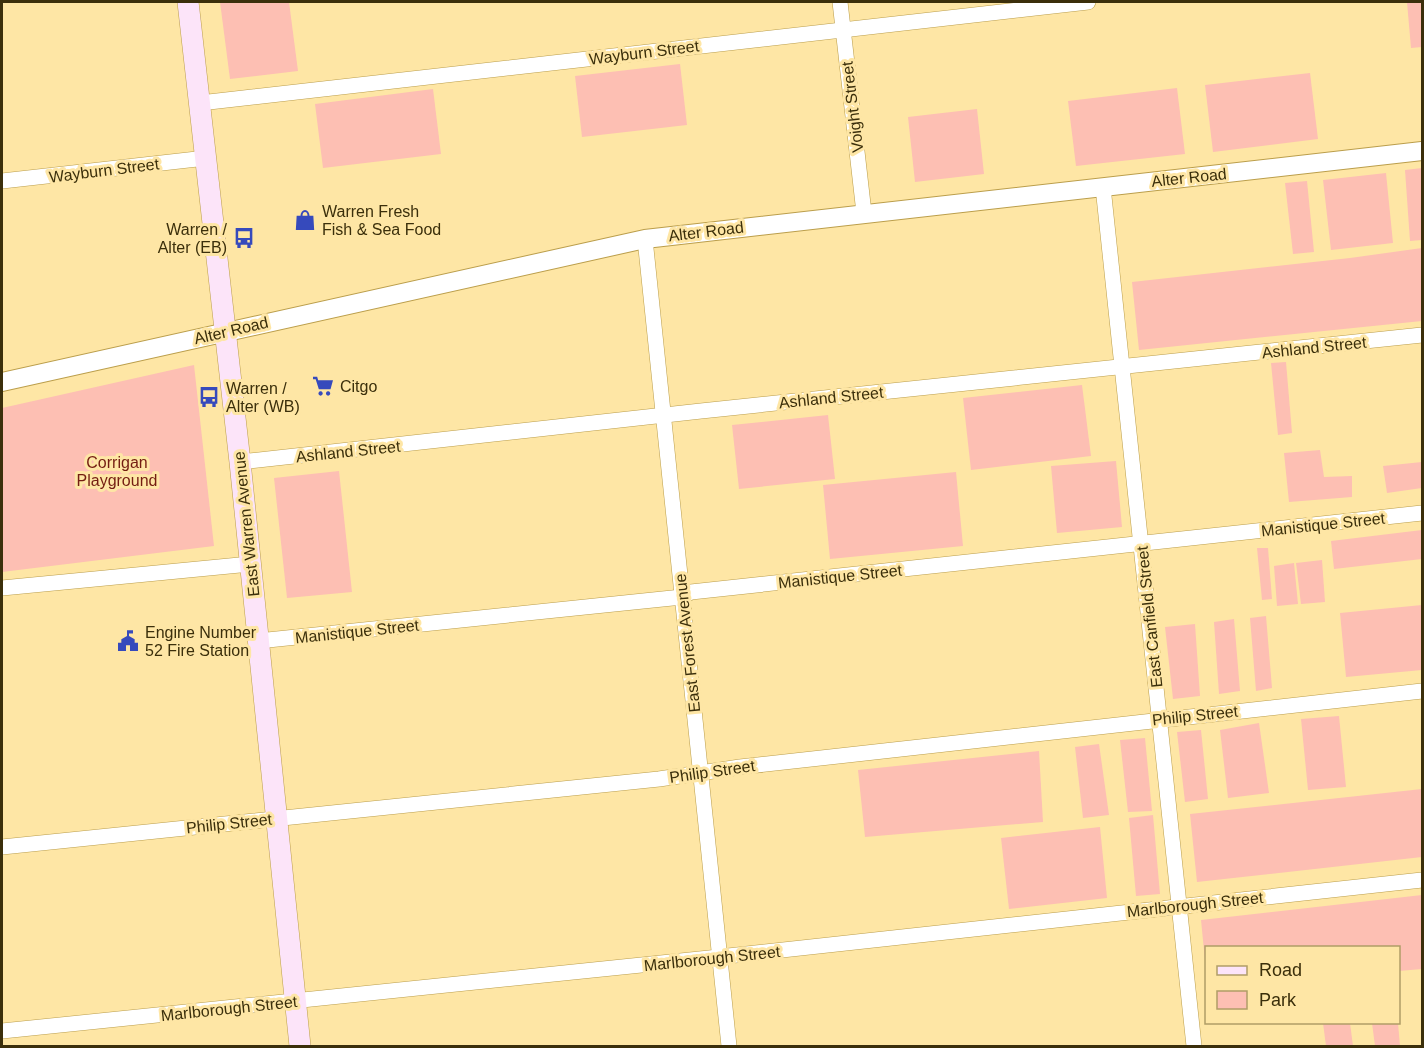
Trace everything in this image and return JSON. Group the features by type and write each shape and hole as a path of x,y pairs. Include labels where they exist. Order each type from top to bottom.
{"main road":[{"name":"East Warren Avenue","path":"188,2 240,462 300,1047"}],"street":[{"name":"Voight Street","path":"840,2 864,213"},
{"name":"Wayburn Street","path":"200,103 1089,2"},
{"name":"Alter Road","path":"2,382 645,239 1422,151"},
{"name":"Wayburn Street","path":"2,181 206,158"},
{"name":"East Canfield Street","path":"1103,187 1194,1047"},
{"name":"East Forest Avenue","path":"645,239 729,1047"},
{"name":"Ashland Street","path":"240,462 1422,335"},
{"name":"Manistique Street","path":"258,641 682,597 691,592 1422,513"},
{"path":"2,588 250,564"},
{"name":"Philip Street","path":"2,847 659,779 1160,719 1422,691"},
{"name":"Marlborough Street","path":"2,1031 719,957 1422,880"}],"green space":[{"path":"220,2 289,2 298,71 230,79"},
{"path":"1407,2 1422,2 1422,47 1411,48"},
{"path":"680,64 687,125 582,137 575,76"},
{"path":"1310,73 1318,139 1213,152 1205,85"},
{"path":"1177,88 1185,154 1076,166 1068,101"},
{"path":"433,89 441,154 323,168 315,104"},
{"path":"977,109 984,174 915,182 908,117"},
{"path":"1422,168 1422,240 1410,241 1405,170"},
{"path":"1386,173 1393,243 1331,250 1323,180"},
{"path":"1307,181 1314,252 1293,254 1285,183"},
{"path":"1422,248 1422,321 1139,350 1132,282"},
{"path":"1286,362 1292,433 1278,435 1271,363"},
{"name":"Corrigan Playground","path":"194,365 214,546 2,572 2,408"},
{"path":"1082,385 1091,456 971,470 963,398"},
{"path":"828,415 835,479 739,489 732,425"},
{"path":"1320,450 1324,477 1352,476 1352,497 1289,502 1284,453"},
{"path":"1116,461 1122,527 1057,533 1051,466"},
{"path":"1422,462 1422,488 1387,493 1383,466"},
{"path":"339,471 352,592 287,598 274,478"},
{"path":"956,472 963,546 830,559 823,485"},
{"path":"1422,530 1422,559 1334,569 1331,541"},
{"path":"1257,548 1268,548 1272,599 1262,600"},
{"path":"1322,560 1325,602 1301,604 1296,563"},
{"path":"1294,563 1298,604 1277,606 1274,566"},
{"path":"1422,605 1422,670 1346,677 1340,613"},
{"path":"1266,616 1272,688 1256,691 1250,618"},
{"path":"1234,619 1240,691 1219,694 1214,622"},
{"path":"1195,624 1200,696 1173,699 1165,627"},
{"path":"1339,716 1346,787 1308,790 1301,719"},
{"path":"1259,723 1269,793 1228,798 1220,730"},
{"path":"1201,730 1208,799 1185,802 1177,732"},
{"path":"1145,738 1152,811 1128,812 1120,740"},
{"path":"1099,744 1109,815 1083,818 1075,747"},
{"path":"1039,751 1043,822 865,837 858,770"},
{"path":"1422,789 1422,857 1197,882 1190,814"},
{"path":"1153,815 1160,894 1136,896 1129,818"},
{"path":"1100,827 1107,898 1009,909 1001,838"},
{"path":"1422,895 1422,969 1400,971 1400,946 1205,946 1205,961 1201,920"},
{"path":"1323,1024 1350,1024 1353,1046 1326,1046"},
{"path":"1372,1024 1398,1024 1400,1046 1375,1046"}],"place":[{"name":"Warren Fresh Fish & Sea Food","path":"305,220"},
{"name":"Warren / Alter (EB)","path":"244,238"},
{"name":"Citgo","path":"323,386"},
{"name":"Warren / Alter (WB)","path":"209,397"},
{"name":"Engine Number 52 Fire Station","path":"128,641"}]}
